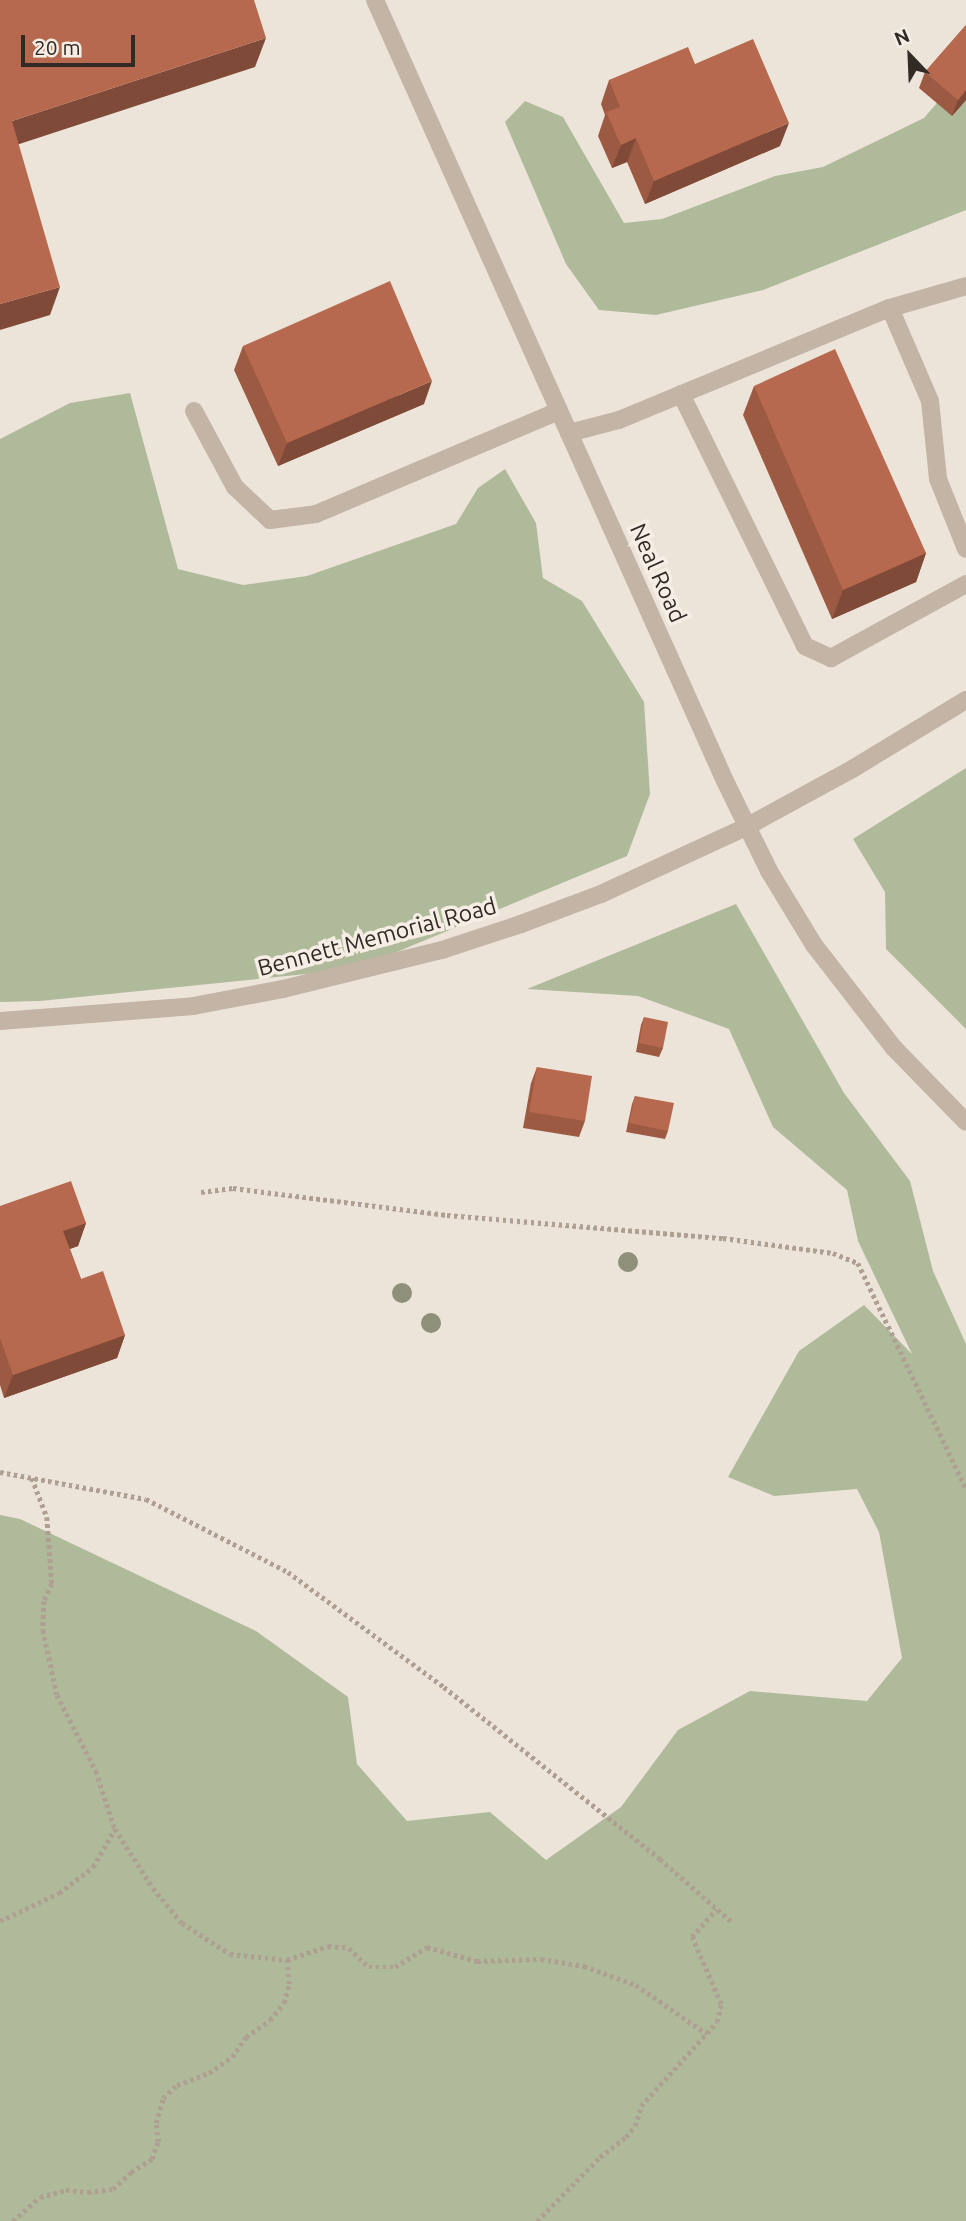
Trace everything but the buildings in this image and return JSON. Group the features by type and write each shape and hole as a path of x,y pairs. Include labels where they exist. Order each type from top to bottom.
{"street":[{"name":"Neal Road","path":"375,0 746,827 814,945 894,1048 966,1122"},
{"path":"569,433 619,420 890,308 966,286"},
{"path":"890,308 930,401 938,479 966,549"},
{"path":"681,394 805,646 831,658 966,584"},
{"path":"194,411 235,487 270,520 316,514 559,411"},
{"name":"Bennett Memorial Road","path":"0,1021 194,1006 283,989 418,957 521,924 601,894 746,827 854,768 966,700"}],"path":[{"path":"201,1192 233,1188 447,1215 723,1238 833,1253 858,1263 966,1488"},
{"path":"0,1472 146,1499 288,1572 444,1687 660,1859 733,1923"},
{"path":"32,1478 47,1517 52,1584 44,1601 43,1630 57,1695 96,1770 116,1829 153,1888 182,1923 230,1954 287,1960 328,1946 349,1948 369,1967 395,1968 427,1947 477,1961 541,1959 584,1966 636,1986 707,2034"},
{"path":"0,1921 59,1893 93,1867 116,1829"},
{"path":"537,2221 600,2157 626,2137 635,2126 641,2106 718,2022 721,2004 692,1937 716,1909"},
{"path":"13,2221 40,2197 66,2190 88,2192 113,2189 152,2159 158,2142 156,2123 163,2098 177,2085 209,2073 232,2057 246,2037 270,2020 284,2003 289,1984 287,1960"}],"green space":[{"path":"966,69 966,210 763,290 656,315 599,310 566,264 505,122 525,101 563,117 624,223 662,219 775,176 823,167 924,118"},
{"path":"130,393 178,569 243,585 307,576 456,524 478,488 505,469 536,523 543,578 582,601 644,702 650,794 627,856 356,969 40,1001 0,1002 0,439 70,403"},
{"path":"966,768 966,1029 886,949 885,892 853,839"},
{"path":"736,904 844,1093 910,1181 933,1271 966,1344 966,2221 0,2221 0,1515 20,1519 256,1631 348,1697 357,1764 407,1821 490,1812 546,1860 621,1807 678,1730 750,1691 867,1701 902,1658 879,1532 857,1489 774,1496 728,1477 799,1351 864,1305 912,1354 858,1241 847,1190 773,1127 729,1029 638,996 527,989"}]}
